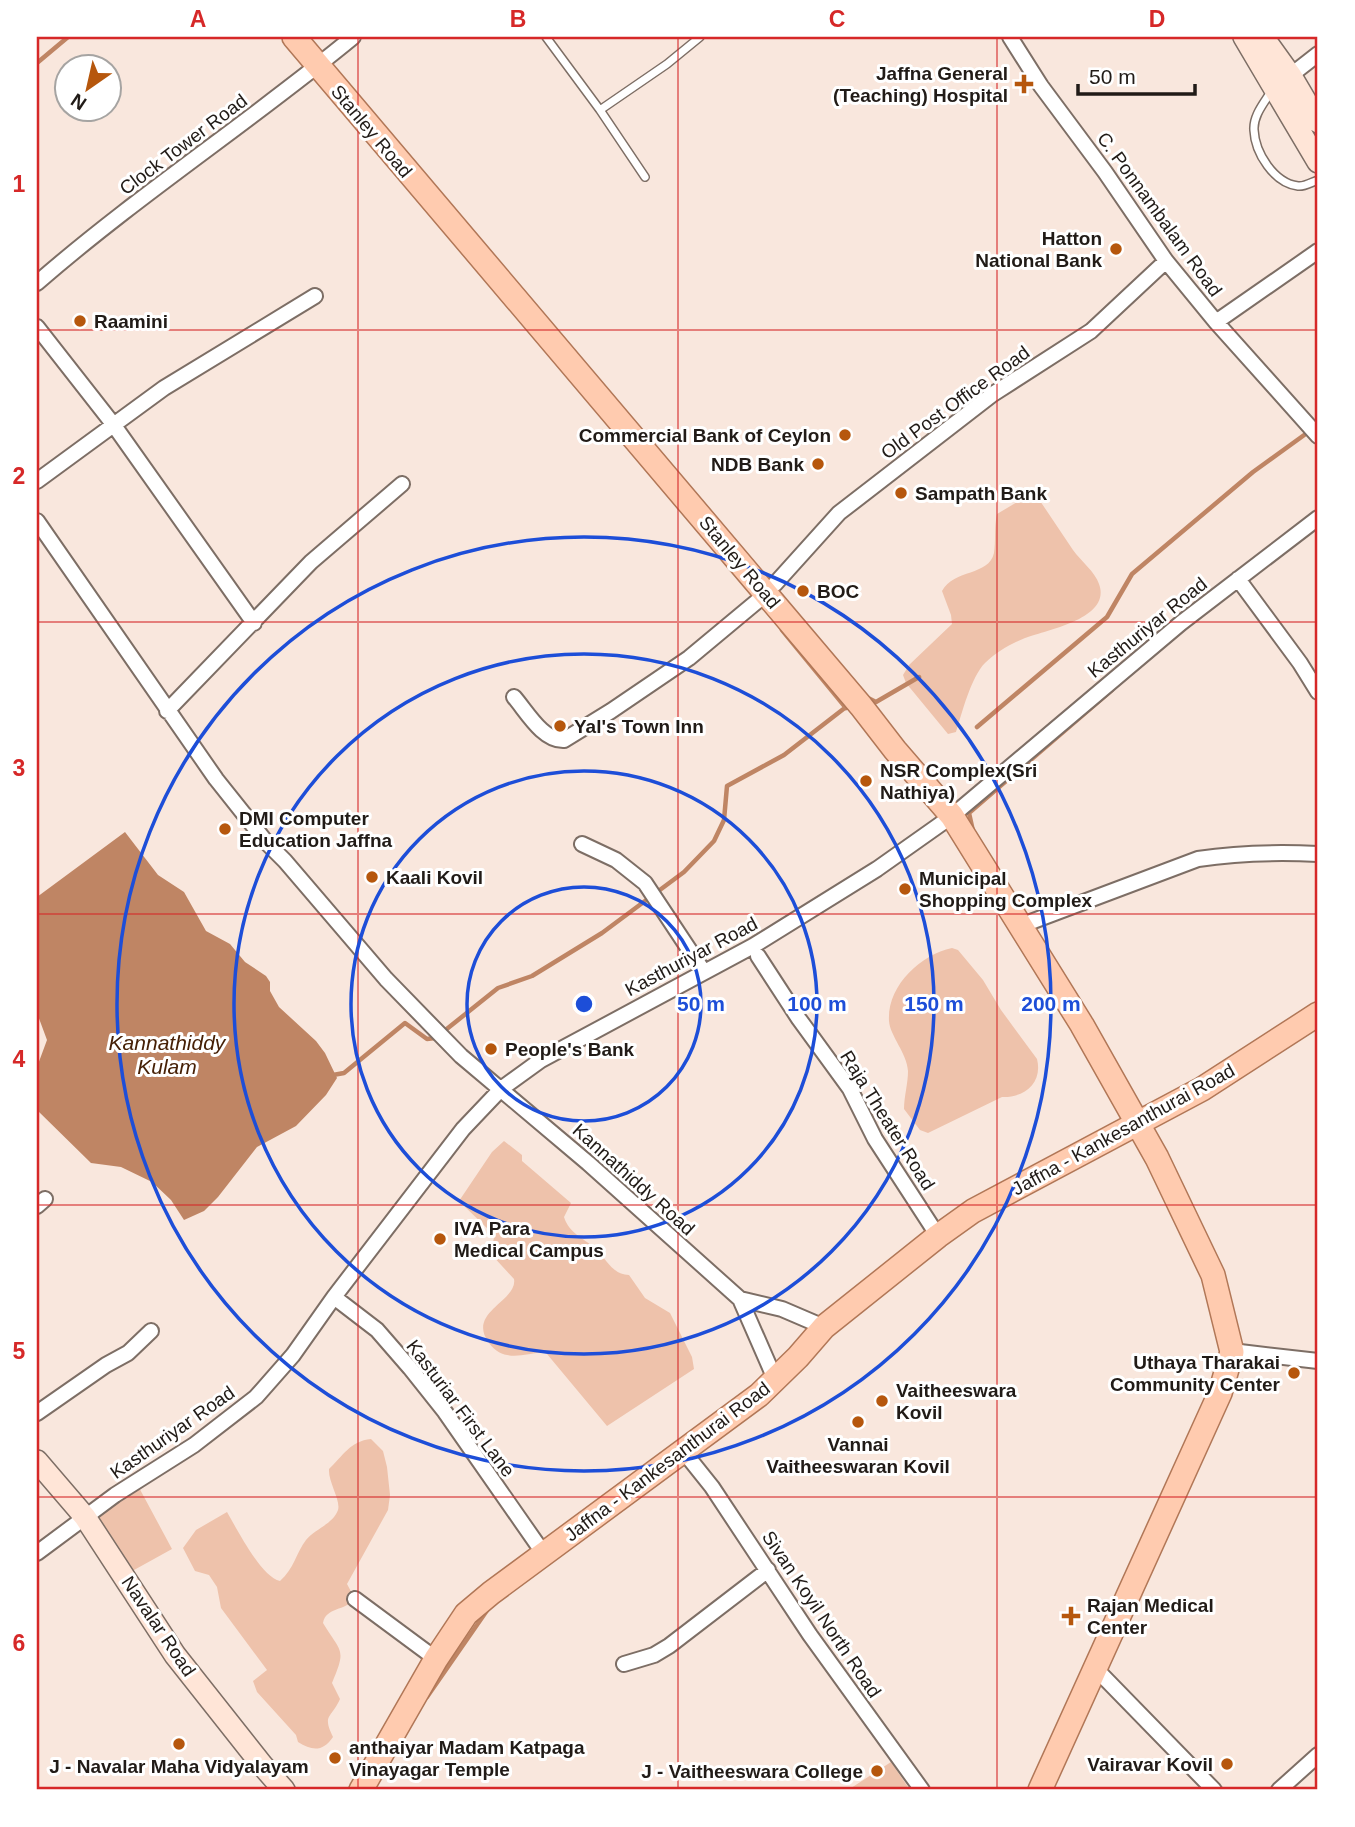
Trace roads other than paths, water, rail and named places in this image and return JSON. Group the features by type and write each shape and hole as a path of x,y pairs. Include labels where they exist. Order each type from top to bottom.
{"main road":[{"name":"Stanley Road","path":"294,37 770,589 895,750 952,816 1082,1025 1161,1167 1213,1275 1232,1352 1220,1393 1040,1790"},
{"name":"Jaffna - Kankesanthurai Road","path":"361,1790 436,1659 466,1614 544,1554 687,1456 759,1395 824,1327 973,1211 1219,1079 1318,1014"}],"street":[{"name":"Clock Tower Road","path":"37,283 115,218 353,37"},
{"name":"C. Ponnambalam Road","path":"1010,37 1041,86 1166,261 1216,322 1318,436"},
{"path":"1244,37 1318,122"},
{"path":"1263,37 1318,162"},
{"path":"1282,81 1318,54"},
{"path":"1216,322 1318,251"},
{"name":"Old Post Office Road","path":"514,697 548,736 555,740 564,740 611,711 689,658 770,589 848,506 993,394 1091,331 1166,261"},
{"path":"37,481 183,376 315,296"},
{"path":"37,327 113,424 254,623"},
{"path":"167,711 311,562 402,484"},
{"name":"Kasthuriyar Road","path":"37,1553 85,1517 194,1445 256,1397 293,1355 334,1297 463,1129 501,1089 541,1060 704,972 877,869 952,816 1171,631 1318,519"},
{"name":"Kannathiddy Road","path":"37,522 216,779 373,965 435,1032 588,1163 740,1299"},
{"path":"1238,579 1318,692"},
{"path":"582,844 616,860 645,883 704,972"},
{"path":"1020,926 1198,859 1280,852 1318,854"},
{"name":"Raja Theater Road","path":"758,956 799,1019 850,1089 875,1139 938,1236"},
{"name":"Kasturiar First Lane","path":"334,1297 377,1330 410,1368 445,1412 544,1554"},
{"path":"740,1299 782,1309 824,1327"},
{"path":"740,1299 775,1379"},
{"path":"37,1413 128,1353 151,1331"},
{"path":"1240,1352 1318,1361"},
{"name":"Sivan Koyil North Road","path":"687,1456 712,1487 810,1635 922,1790"},
{"name":"Navalar Road","path":"37,1461 85,1517 175,1655 284,1790"},
{"path":"624,1664 654,1655 669,1646 768,1570"},
{"path":"355,1598 436,1659"},
{"path":"1095,1668 1214,1790"},
{"path":"1279,1790 1318,1755"}],"lane":[{"path":"546,37 645,177"},
{"path":"600,110 667,64 699,37"},
{"path":"1282,81 1258,113 1254,129 1260,152 1277,179 1299,187 1318,180"}],"water":[{"name":"Kannathiddy Kulam","path":"125,832 158,875 184,892 206,931 230,944 245,962 266,976 270,982 270,991 279,1007 316,1041 337,1078 326,1095 296,1126 257,1147 204,1211 184,1220 171,1200 152,1182 121,1167 91,1163 37,1110 37,1067 47,1040 37,1013 37,897"}],"waterway":[{"path":"37,63 68,37"},
{"path":"977,727 1107,617 1132,574 1253,472 1318,425"},
{"path":"782,630 846,708"},
{"path":"866,697 876,702 919,677"},
{"path":"973,831 969,813 1112,690"},
{"path":"443,1032 498,988 532,976 602,933 684,872 714,841 724,820 727,786 784,755 846,707"},
{"path":"333,1075 344,1073 405,1023 427,1039 435,1038"},
{"path":"427,1697 488,1609"}],"place":[{"name":"Jaffna General (Teaching) Hospital","path":"1024,84"},
{"name":"Hatton National Bank","path":"1116,249"},
{"name":"Raamini","path":"80,321"},
{"name":"Commercial Bank of Ceylon","path":"845,435"},
{"name":"NDB Bank","path":"818,464"},
{"name":"Sampath Bank","path":"901,493"},
{"name":"BOC","path":"803,591"},
{"name":"Yal's Town Inn","path":"560,726"},
{"name":"NSR Complex(Sri Nathiya)","path":"866,781"},
{"name":"DMI Computer Education Jaffna","path":"225,829"},
{"name":"Kaali Kovil","path":"372,877"},
{"name":"Municipal Shopping Complex","path":"905,889"},
{"name":"People's Bank","path":"491,1049"},
{"name":"IVA Para Medical Campus","path":"440,1239"},
{"name":"Uthaya Tharakai Community Center","path":"1294,1373"},
{"name":"Vaitheeswara Kovil","path":"882,1401"},
{"name":"Vannai Vaitheeswaran Kovil","path":"858,1422"},
{"name":"Rajan Medical Center","path":"1071,1616"},
{"name":"J - Navalar Maha Vidyalayam","path":"179,1744"},
{"name":"anthaiyar Madam Katpaga Vinayagar Temple","path":"335,1758"},
{"name":"Vairavar Kovil","path":"1227,1764"},
{"name":"J - Vaitheeswara College","path":"877,1771"}]}
